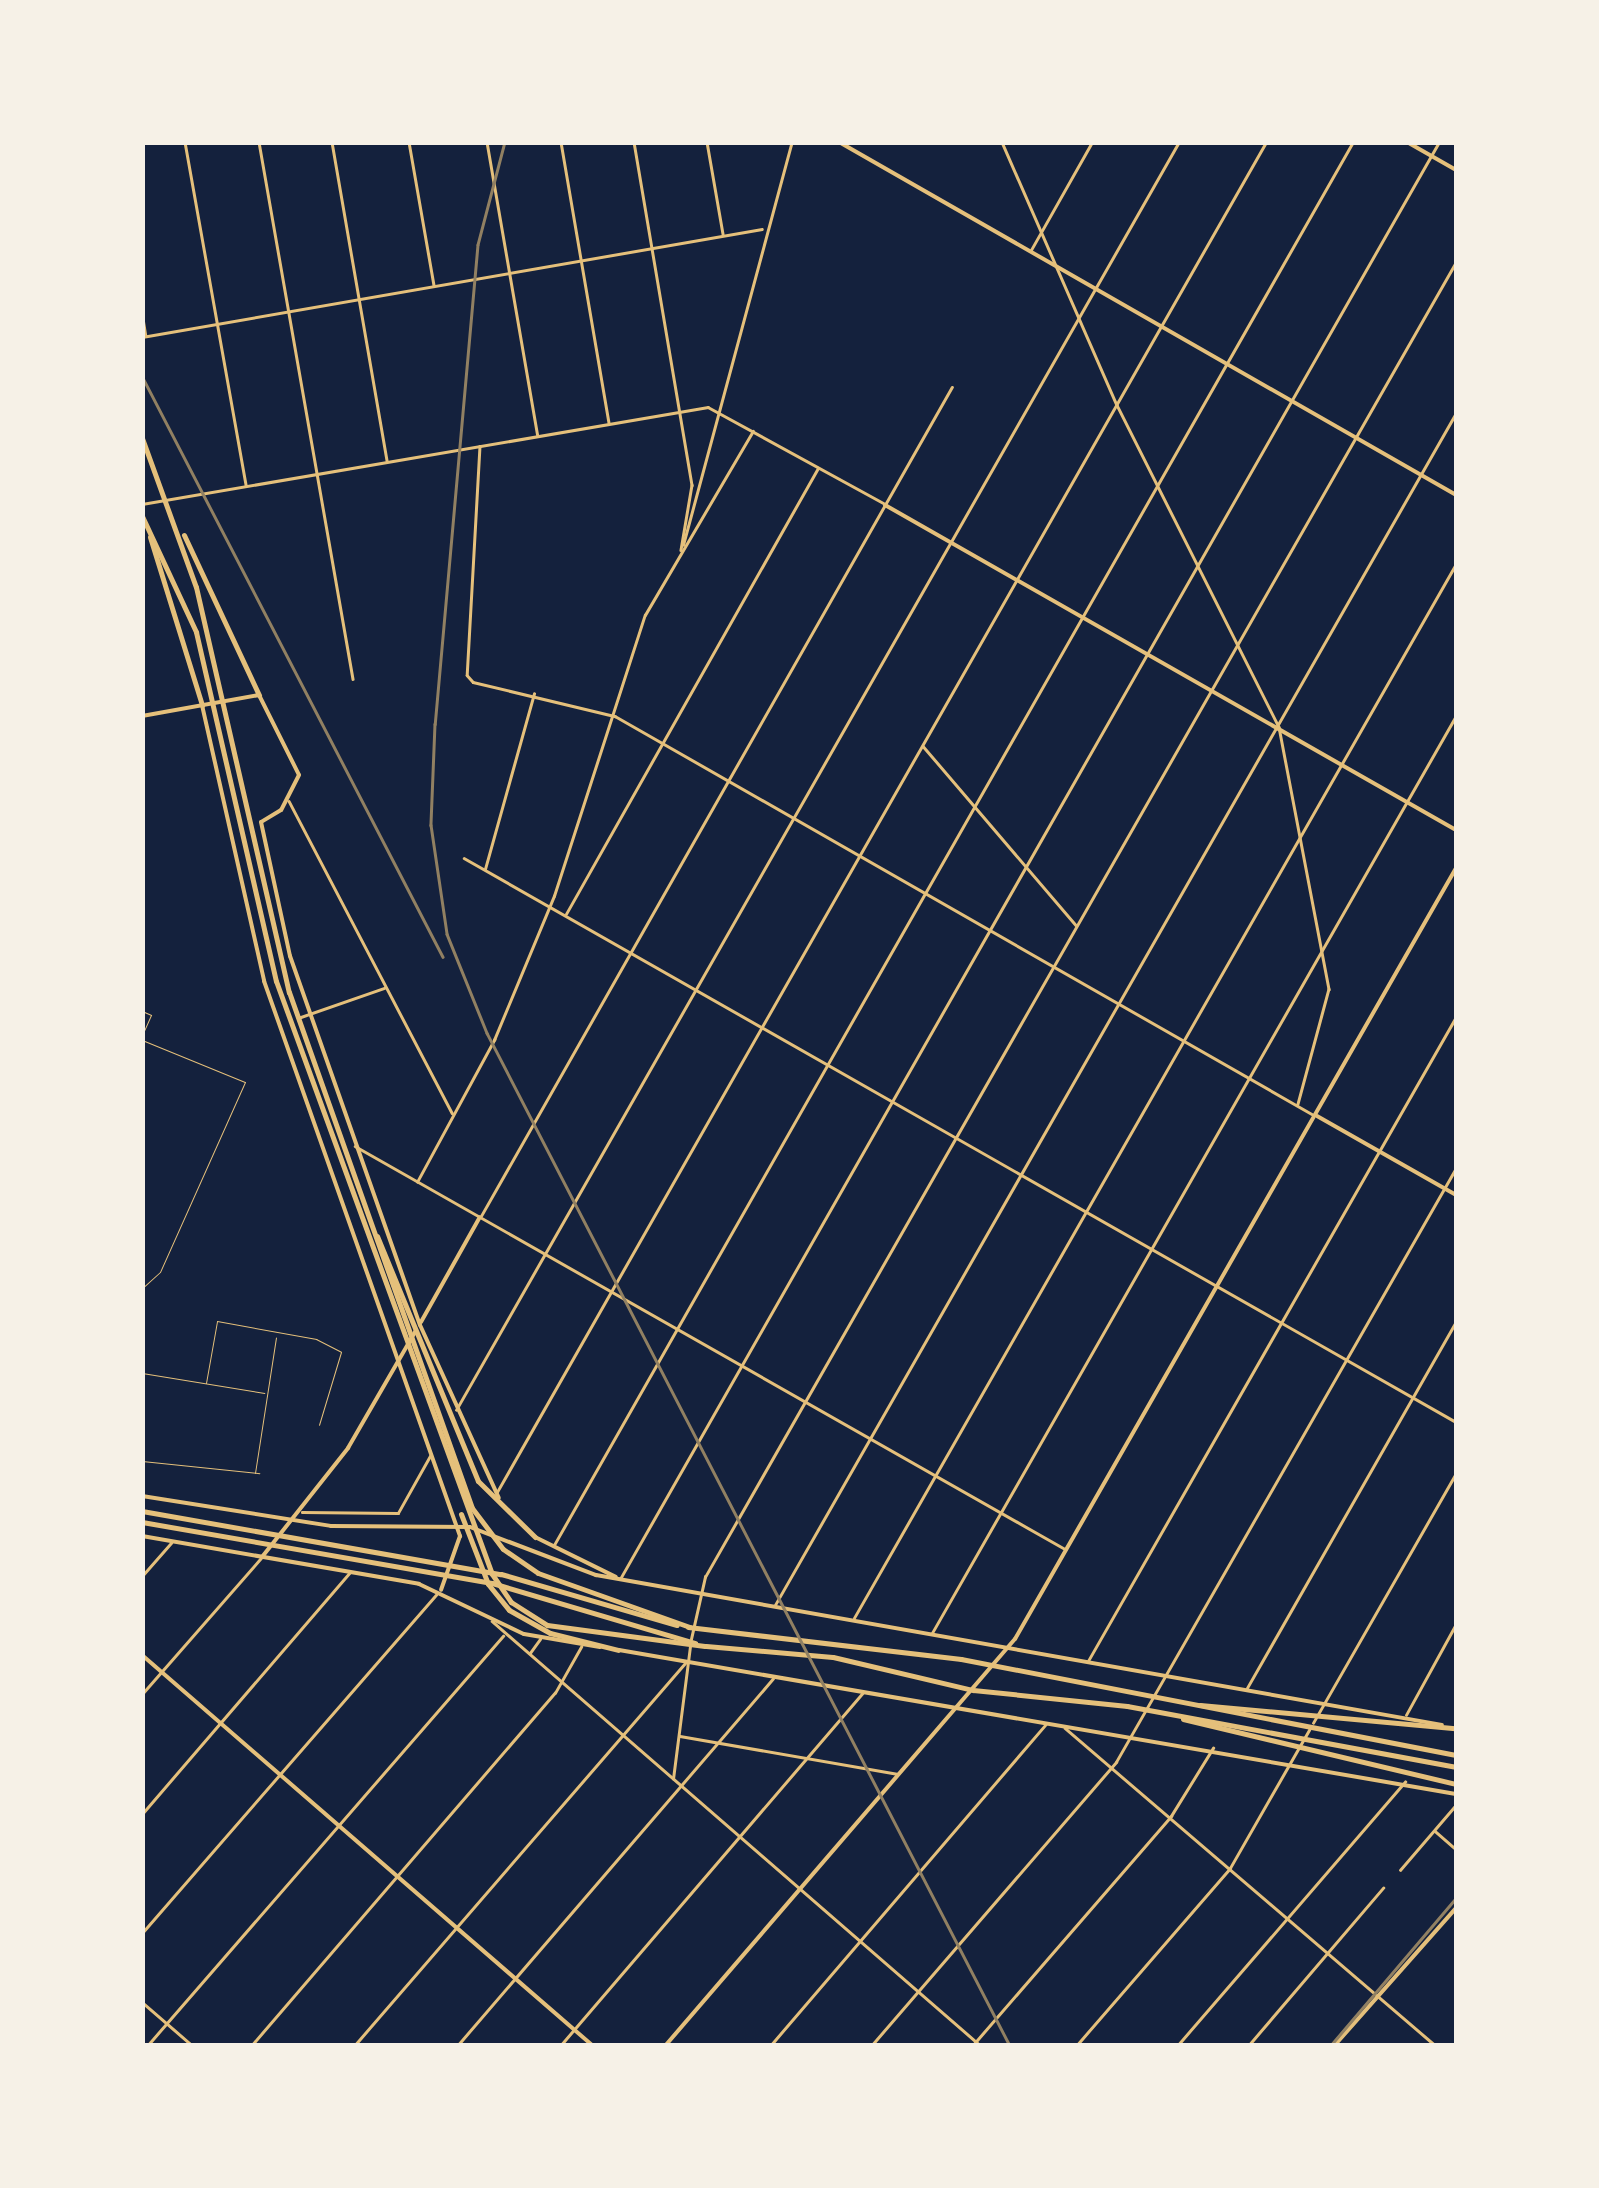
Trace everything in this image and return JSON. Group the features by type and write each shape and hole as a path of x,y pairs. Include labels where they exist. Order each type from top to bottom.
{"highway":[{"path":"142,438 259,695"},
{"path":"173,512 216,692 217,718 276,980 478,1552 508,1610 542,1630 618,1650"},
{"path":"144,518 188,609 226,718 278,955 354,1178 483,1526 552,1580 690,1627"},
{"path":"144,518 202,705"},
{"path":"354,1178 474,1474 506,1518 536,1537"},
{"path":"142,1511 501,1574 690,1627 948,1656 1174,1704 1456,1754"},
{"path":"142,1522 492,1584 704,1646"},
{"path":"478,1552 516,1607 557,1627 704,1646 833,1657 973,1690 1160,1712 1456,1767"},
{"path":"1174,1704 1456,1729"},
{"path":"1160,1712 1456,1784"}],"street":[{"path":"185,142 246,486"},
{"path":"259,142 353,678"},
{"path":"332,142 387,462"},
{"path":"409,142 434,286"},
{"path":"487,142 538,436"},
{"path":"560,142 609,424"},
{"path":"634,142 692,484 680,551"},
{"path":"707,142 723,236"},
{"path":"680,551 762,229 792,142"},
{"path":"839,142 1456,495"},
{"path":"1030,252 1092,142"},
{"path":"456,1410 1179,142"},
{"path":"496,1494 1266,142"},
{"path":"553,1546 1353,142"},
{"path":"1408,142 1456,170"},
{"path":"620,1580 1439,142"},
{"path":"1004,144 1117,405 1241,642 1279,728 1329,990 1297,1105"},
{"path":"142,312 144,337 762,229"},
{"path":"673,1779 699,1596 1456,262"},
{"path":"142,1694 302,1512 399,1362 952,387"},
{"path":"142,504 681,411 717,410 1456,830"},
{"path":"774,1606 1279,728 1456,412"},
{"path":"417,1182 453,1114 548,907 606,714 680,551 753,431"},
{"path":"480,446 466,675 534,690 606,714 1456,1195"},
{"path":"566,915 818,468"},
{"path":"853,1620 1456,564"},
{"path":"484,870 534,690"},
{"path":"142,716 259,695 299,775 288,799 261,823 306,1016 419,1326 496,1494 536,1537 620,1580"},
{"path":"142,1934 441,1590 460,1557 430,1454 282,1024 202,705"},
{"path":"932,1634 1456,716"},
{"path":"921,745 976,800 1077,926"},
{"path":"288,799 453,1114"},
{"path":"464,858 1456,1422"},
{"path":"665,2046 1008,1649 1456,868"},
{"path":"282,1024 386,987"},
{"path":"1088,1661 1456,1016"},
{"path":"355,1146 1066,1550"},
{"path":"871,2046 1112,1766 1135,1732 1456,1168"},
{"path":"1246,1690 1456,1322"},
{"path":"302,1512 398,1513 430,1454"},
{"path":"1076,2046 1230,1868 1456,1473"},
{"path":"142,1496 293,1521 436,1524 514,1542 620,1580 699,1596 1088,1661 1456,1729"},
{"path":"142,1536 264,1554 441,1590 540,1639 688,1658 1060,1724 1135,1732 1456,1794"},
{"path":"142,1576 173,1541"},
{"path":"142,1814 350,1572"},
{"path":"488,1616 504,1635 981,2046"},
{"path":"1405,1717 1456,1624"},
{"path":"147,2046 504,1635"},
{"path":"529,1655 540,1639"},
{"path":"250,2046 562,1682 582,1645"},
{"path":"142,1655 593,2046"},
{"path":"354,2046 688,1658"},
{"path":"458,2046 776,1676"},
{"path":"560,2046 864,1691"},
{"path":"770,2046 1048,1722"},
{"path":"1060,1724 1436,2046"},
{"path":"680,1736 899,1774"},
{"path":"974,2043 1171,1816 1213,1748"},
{"path":"1179,2045 1405,1782"},
{"path":"1400,1870 1456,1805"},
{"path":"1435,1830 1456,1849"},
{"path":"1248,2046 1383,1888"},
{"path":"1334,2046 1456,1908"},
{"path":"142,2002 192,2046"}],"lane":[{"path":"142,1012 151,1015 142,1037 245,1082 160,1272 142,1288"},
{"path":"206,1384 217,1321 341,1352 319,1425"},
{"path":"142,1461 257,1473 277,1335"},
{"path":"142,1373 267,1394"}],"railway":[{"path":"505,142 478,245 435,724 431,825 447,934 487,1033 1010,2046"},
{"path":"142,376 443,957"},
{"path":"1330,2046 1456,1898"}]}
